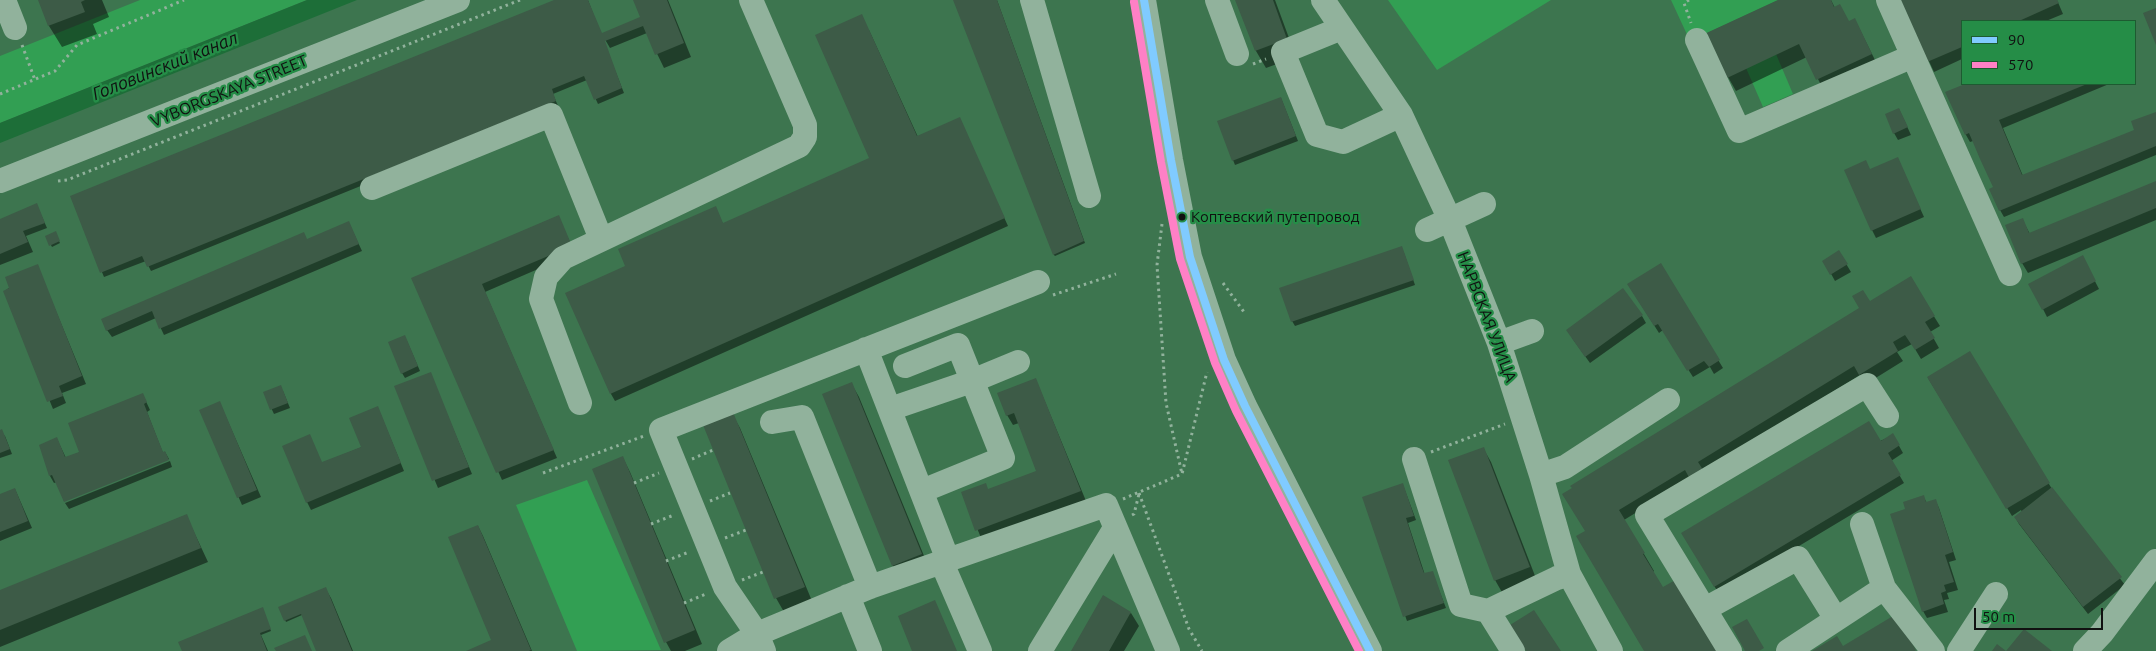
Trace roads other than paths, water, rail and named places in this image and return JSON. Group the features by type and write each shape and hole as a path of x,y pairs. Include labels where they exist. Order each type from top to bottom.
{"street":[{"path":"4,0 15,28"},
{"name":"VYBORGSKAYA STREET","path":"0,181 458,0"},
{"path":"580,403 541,299 546,277 562,258 800,146 805,138 805,125 750,0"},
{"path":"1032,0 1089,196"},
{"path":"1144,0 1182,221 1190,257 1210,320 1224,360 1245,406 1370,651"},
{"path":"1217,0 1237,54"},
{"name":"НАРВСКАЯ УЛИЦА","path":"1323,0 1400,115 1450,220 1499,343 1541,475 1569,574 1611,651"},
{"path":"1888,0 2010,274"},
{"path":"1342,28 1283,52 1317,136 1343,142 1400,115"},
{"path":"1697,40 1738,131 1913,56"},
{"path":"372,188 551,115 601,240"},
{"path":"1427,230 1484,204"},
{"path":"760,643 724,587 661,430 1038,282"},
{"path":"1499,343 1532,331"},
{"path":"905,366 958,345 1002,458 922,491"},
{"path":"866,349 922,491 945,562 980,651"},
{"path":"890,409 972,381 1018,362"},
{"path":"1730,651 1647,515 1867,385 1887,416"},
{"path":"1541,475 1565,467 1668,400"},
{"path":"772,422 802,417 870,587"},
{"path":"1414,459 1461,605 1488,611 1556,578 1569,574"},
{"path":"729,651 760,643 848,596 870,587 1106,505 1168,651"},
{"path":"1862,524 1884,588 1933,651"},
{"path":"1040,651 1115,528"},
{"path":"1705,609 1798,558 1836,619"},
{"path":"2085,651 2102,633 2156,561"},
{"path":"1788,651 1884,588"},
{"path":"1959,651 1996,594"},
{"path":"848,596 870,651"},
{"path":"1488,611 1513,651"}],"water":[{"name":"Головинский канал","path":"307,0 357,0 0,143 0,123"}],"place":[{"name":"Коптевский путепровод","path":"1182,217"}]}
